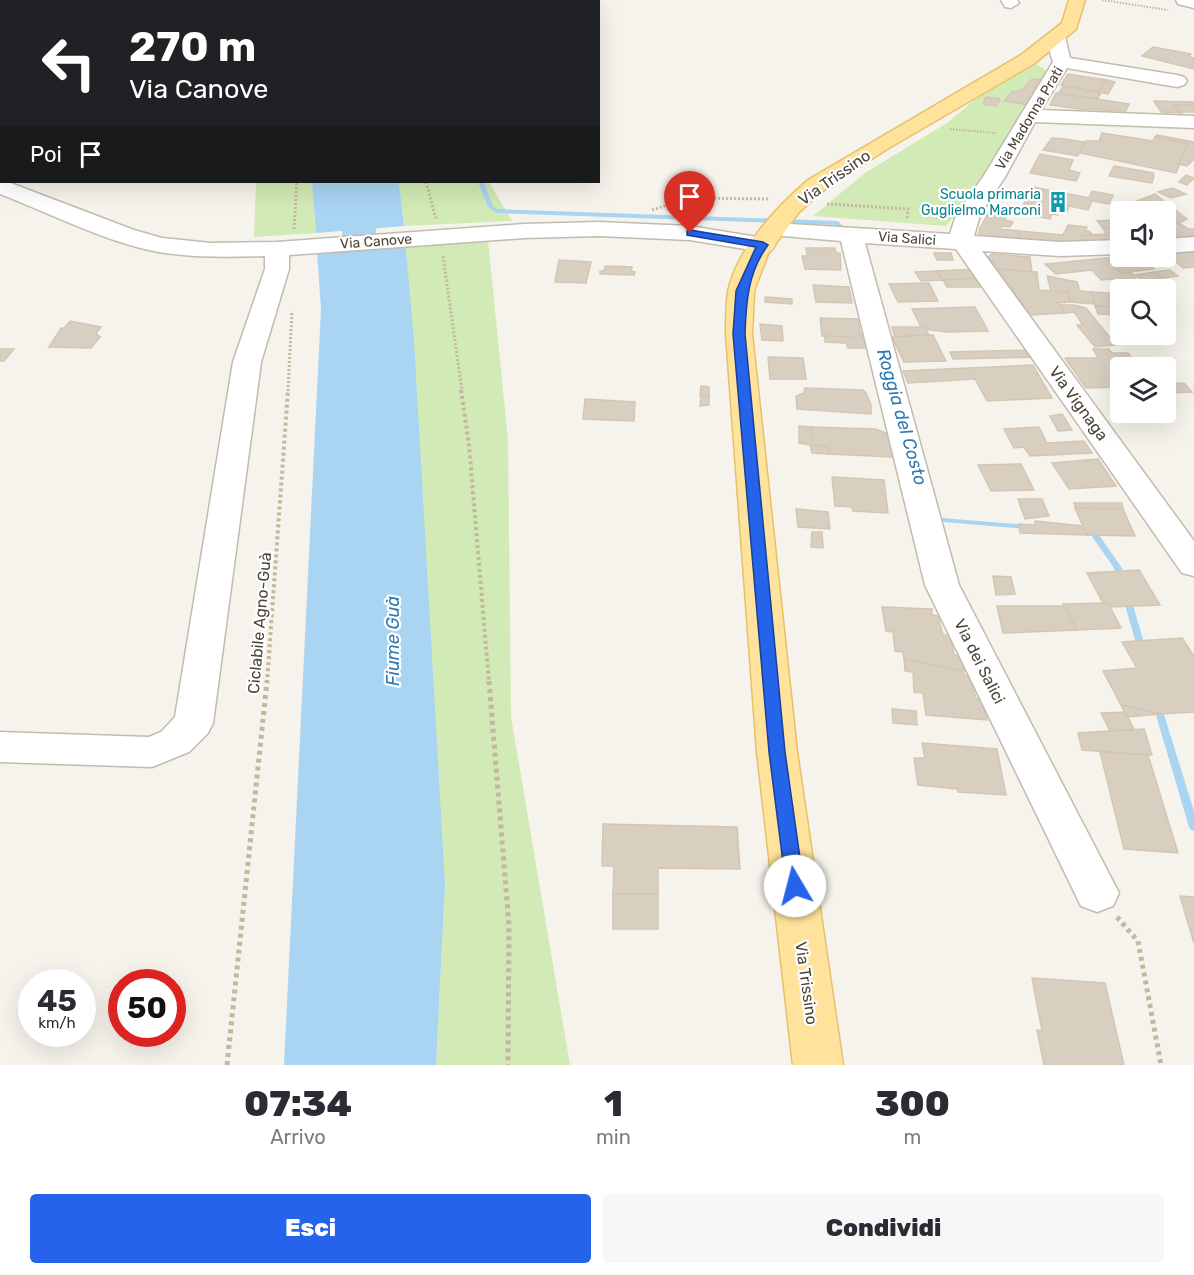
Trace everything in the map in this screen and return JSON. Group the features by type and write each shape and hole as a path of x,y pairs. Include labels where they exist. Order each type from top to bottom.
{"main road":[{"name":"Via Trissino","path":"818,1065 777,752 739,334 741,291 756,253 791,207 816,185 1028,59 1065,41"}],"street":[{"path":"1179,6 1193,2"},
{"path":"1065,41 1177,81"},
{"name":"Via Madonna Prati","path":"963,242 962,234 968,215 994,177 1018,135 1065,41"},
{"path":"1028,116 1194,122"},
{"name":"Via Canove","path":"0,186 126,235 160,245 211,250 285,248 429,237 599,229 690,233 763,245"},
{"name":"Via Salici","path":"791,231 1060,249 1110,247"},
{"name":"Via dei Salici","path":"851,234 942,585 1097,893"},
{"name":"Via Vignaga","path":"963,242 1189,549"},
{"path":"1176,245 1194,244"},
{"path":"0,747 152,752 176,742 194,723 247,362 276,269 285,248"}],"path":[{"path":"1102,0 1179,6"},
{"path":"941,134 951,128 1018,135"},
{"path":"285,248 297,183"},
{"path":"426,183 429,237 470,445 508,914 508,1065"},
{"path":"833,198 823,204 908,209 905,238"},
{"name":"Ciclabile Agno-Guà","path":"227,1065 267,691 284,463 292,307"},
{"path":"1097,893 1138,941 1161,1065"}],"green space":[{"path":"1026,57 1050,73 982,185 946,226 813,216 865,173 947,123"},
{"path":"256,183 312,183 316,233 254,237"},
{"path":"399,183 490,183 512,221 404,226"},
{"path":"488,240 508,440 511,717 570,1065 436,1065 445,884 406,248"}],"water":[{"path":"312,183 399,183 404,226 316,233"},
{"path":"405,239 414,341 445,884 436,1065 284,1065 321,309 317,252"}],"building":[{"path":"1153,47 1191,54 1189,57 1194,58 1194,69 1142,56"},
{"path":"1068,74 1107,80 1098,92 1061,85"},
{"path":"1032,79 1044,80 1029,105 1004,101 1012,92 1022,90"},
{"path":"1107,80 1115,82 1108,94 1098,92"},
{"path":"1063,86 1101,93 1097,99 1059,93"},
{"path":"1056,93 1129,104 1126,111 1050,105"},
{"path":"986,97 1000,99 996,106 983,104"},
{"path":"1154,101 1194,102 1194,105 1175,105 1179,112 1183,113 1161,112"},
{"path":"1175,105 1194,105 1194,112 1179,112"},
{"path":"1102,133 1153,141 1155,137 1188,143 1176,173 1080,153 1085,141 1099,141"},
{"path":"1157,135 1194,142 1194,159 1187,166 1179,164 1188,143 1155,137"},
{"path":"1052,138 1084,142 1078,156 1043,150"},
{"path":"1040,154 1073,160 1069,170 1080,173 1076,181 1030,173"},
{"path":"1114,166 1153,173 1152,183 1109,176"},
{"path":"1186,175 1194,178 1187,185 1179,182"},
{"name":"Scuola primaria Guglielmo Marconi","path":"1033,187 1089,198 1092,191 1113,195 1109,204 1092,201 1088,210 1069,206 1067,212 1060,210 1058,215 1052,214 1050,219 1019,213"},
{"path":"1172,188 1186,194 1171,198 1158,192"},
{"path":"1155,194 1164,201 1137,201"},
{"path":"1176,210 1187,219 1176,223"},
{"path":"989,212 1007,215 1005,220 1013,222 1010,227 1002,226 999,229 1020,231 1018,244 977,240 980,228"},
{"path":"1110,220 1110,228 1103,228 1097,221"},
{"path":"1176,222 1188,229 1194,229 1194,241 1176,242"},
{"path":"1068,225 1087,227 1085,231 1093,235 1080,236 1088,247 1018,244 1020,231 1063,235"},
{"path":"1103,228 1110,228 1110,246 1088,247 1080,236 1106,234"},
{"path":"806,248 835,248 836,253 840,253 841,270 805,269 802,256 807,256"},
{"path":"1194,249 1194,267 1183,268 1176,262 1176,252"},
{"path":"934,253 951,253 953,260 937,260"},
{"path":"992,254 1030,257 1032,272 998,269 988,257"},
{"path":"1106,258 1110,262 1110,267 1115,267 1121,273 1131,272 1136,279 1101,280 1092,270 1056,274 1045,264"},
{"path":"559,260 591,262 586,283 555,282"},
{"path":"605,266 632,267 631,271 635,272 634,275 600,274 600,271 604,271"},
{"path":"1115,267 1152,267 1154,269 1121,273"},
{"path":"979,269 984,278 943,280 936,271"},
{"path":"998,269 1037,272 1039,290 1068,292 1070,302 1058,303 1065,313 1030,315"},
{"path":"1170,270 1178,276 1163,278 1154,272"},
{"path":"936,271 943,280 921,281 915,272"},
{"path":"1154,272 1164,279 1141,279 1135,275"},
{"path":"1047,276 1077,282 1080,291 1092,292 1094,304 1070,302 1068,292 1051,291"},
{"path":"984,278 989,287 947,287 943,280"},
{"path":"929,283 938,301 898,302 889,284"},
{"path":"813,285 849,287 852,303 816,302"},
{"path":"1092,292 1108,293 1110,307 1095,306"},
{"path":"765,297 792,299 792,304 765,302"},
{"path":"1060,305 1086,308 1110,338 1110,345 1116,345 1095,347 1077,325 1083,325 1074,312 1065,313"},
{"path":"1095,306 1110,307 1110,315 1098,314"},
{"path":"975,307 988,331 948,332 922,329 912,309"},
{"path":"820,318 858,319 861,338 822,336"},
{"path":"70,321 101,327 96,333 100,337 91,348 49,347 61,328 64,328"},
{"path":"760,324 782,326 783,341 762,340"},
{"path":"892,327 925,327 929,335 895,337"},
{"path":"860,334 867,335 870,348 848,348 846,343 825,342 825,336 861,338"},
{"path":"933,335 946,361 904,362 892,337"},
{"path":"0,349 14,349 4,361 0,361"},
{"path":"1093,349 1109,349 1112,353 1128,353 1131,357 1110,357 1110,387 1086,388 1065,358 1098,358"},
{"path":"1032,350 1036,357 953,359 950,352"},
{"path":"768,357 803,358 806,379 770,379"},
{"path":"1033,365 1052,398 987,401 975,379 908,383 903,371"},
{"path":"1176,383 1184,383 1192,392 1176,393"},
{"path":"701,386 709,387 709,396 700,396"},
{"path":"805,388 863,390 871,405 871,414 797,409 796,396 804,393"},
{"path":"701,396 709,396 709,405 700,406"},
{"path":"585,399 635,402 634,421 583,419"},
{"path":"1062,414 1072,430 1058,431 1050,416"},
{"path":"799,426 811,427 812,444 828,447 830,454 812,453 810,445 799,443"},
{"path":"811,427 876,429 886,433 888,443 892,447 892,457 830,454 828,447 812,444"},
{"path":"1039,427 1047,443 1084,441 1092,453 1030,456 1024,447 1014,448 1004,429"},
{"path":"1098,459 1116,486 1069,489 1052,463"},
{"path":"1021,464 1034,490 991,491 978,465"},
{"path":"832,477 884,480 888,513 853,511 852,507 835,506"},
{"path":"1018,499 1042,499 1049,516 1025,519"},
{"path":"1074,503 1122,503 1123,509 1076,509"},
{"path":"1075,508 1123,509 1135,536 1087,535"},
{"path":"796,509 828,512 830,529 798,527"},
{"path":"1035,521 1083,526 1087,535 1020,533 1019,524 1035,525"},
{"path":"812,532 822,532 823,548 811,547"},
{"path":"1139,570 1160,605 1110,607 1108,603 1103,603 1087,573"},
{"path":"993,576 1011,577 1015,594 996,595"},
{"path":"1108,603 1121,628 1077,630 1063,604"},
{"path":"997,606 1064,606 1077,630 1003,633"},
{"path":"882,607 932,609 932,615 938,616 943,635 950,635 954,655 961,656 964,671 904,659 903,652 895,651 893,632 886,631"},
{"path":"1182,638 1194,656 1194,712 1161,714 1121,705 1103,671 1137,668 1122,642"},
{"path":"904,659 964,671 964,675 970,676 976,698 982,699 987,720 926,715 923,693 914,692 913,672 905,671"},
{"path":"1121,705 1161,714 1127,717"},
{"path":"892,709 916,711 917,725 893,723"},
{"path":"1125,712 1134,729 1110,731 1101,713"},
{"path":"1144,729 1152,755 1082,750 1078,733"},
{"path":"922,743 997,749 1006,795 958,792 957,789 918,785 914,758 925,758"},
{"path":"1100,752 1148,755 1178,853 1124,849"},
{"path":"603,824 737,827 740,869 658,868 658,894 613,894 614,866 602,866"},
{"path":"613,894 658,894 658,929 613,929"},
{"path":"1180,896 1194,897 1194,943"},
{"path":"1032,978 1105,983 1124,1065 1044,1065 1037,1030 1042,1031"}],"waterway":[{"name":"Fiume Guà","path":"357,183 362,300"},
{"name":"Roggia del Costo","path":"481,183 491,207 496,211 837,223 848,235"},
{"name":"Roggia del Costo","path":"933,519 1028,527"},
{"name":"Roggia del Costo","path":"1088,530 1091,530 1118,568 1122,581"},
{"name":"Roggia del Costo","path":"1127,598 1142,650"},
{"name":"Roggia del Costo","path":"1157,705 1194,827"}],"place":[{"name":"Scuola primaria Guglielmo Marconi","path":"1058,202"}],"route":[{"path":"690,233 763,245 756,253 741,291 739,334 777,752 795,886"}]}
